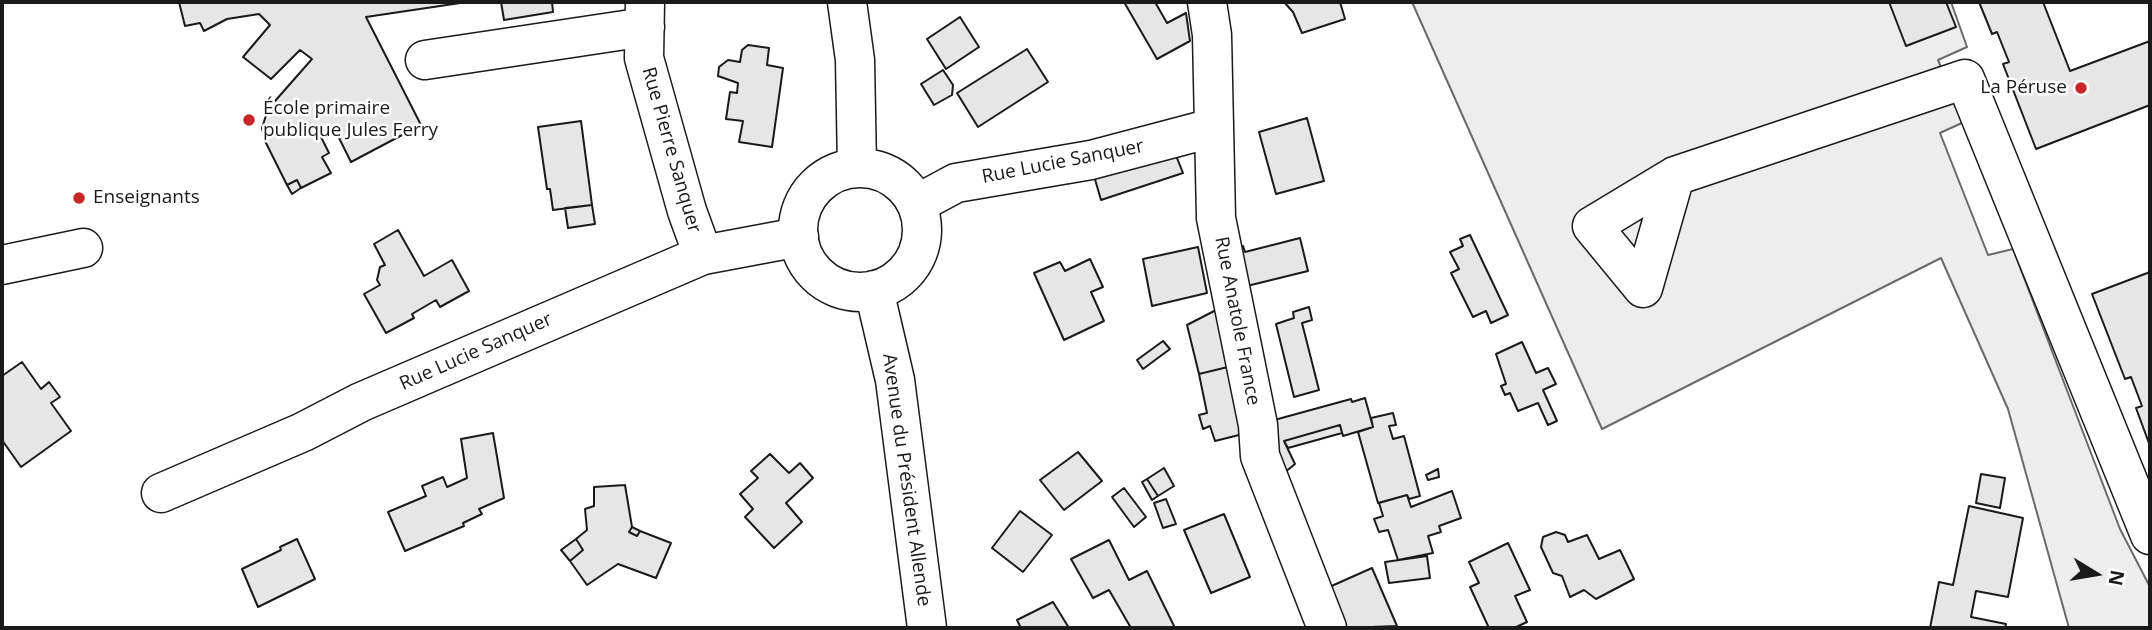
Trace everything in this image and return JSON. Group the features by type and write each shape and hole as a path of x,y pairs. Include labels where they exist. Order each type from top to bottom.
{"street":[{"path":"848,2 855,60 857,167"},
{"name":"Rue Anatole France","path":"1207,2 1212,36 1216,218 1258,425 1259,456 1327,628"},
{"path":"425,60 645,15"},
{"name":"Rue Pierre Sanquer","path":"645,15 644,58 687,211 703,255"},
{"path":"1675,176 1965,79 2150,535"},
{"name":"Rue Lucie Sanquer","path":"917,204 956,183 1091,160 1212,128"},
{"path":"857,167 882,171 903,184 917,204 922,225 919,247 909,267 894,282 874,290 855,292 836,288 820,278 807,263 799,246 798,218 809,192 831,174 857,167"},
{"name":"Rue Lucie Sanquer","path":"161,493 303,432 374,397 703,255 799,236"},
{"path":"2,265 83,248"},
{"name":"Avenue du Président Allende","path":"874,290 895,380 927,628"}],"shaded area":[{"path":"1412,2 1951,2 1967,47 1938,60 1964,122 1940,133 1988,255 2013,249 2120,529 2150,587 2150,628 2069,628 2008,409 1941,258 1602,429"}],"building":[{"path":"179,2 467,2 366,17 421,125 351,162 335,130 321,137 329,153 322,157 331,173 301,188 297,180 287,185 265,141 262,128 268,109 312,59 300,50 271,79 243,57 270,25 259,14 227,19 204,31 200,23 185,26"},
{"path":"501,2 552,2 553,12 504,20"},
{"path":"1124,2 1155,2 1167,23 1186,13 1190,41 1157,59"},
{"path":"1284,2 1340,2 1345,19 1302,33 1293,12"},
{"path":"1889,2 1946,2 1956,27 1906,46"},
{"name":"La Péruse","path":"1979,2 2043,2 2070,71 2150,41 2150,105 2036,149 2003,64 2009,62 1997,32 1992,34"},
{"path":"960,17 979,47 946,69 927,39"},
{"path":"748,45 769,48 767,65 783,68 772,147 739,142 743,121 726,119 730,92 737,93 738,83 718,76 719,67 728,60 740,62 742,50"},
{"path":"1027,49 1048,82 978,127 957,93"},
{"path":"943,70 953,85 952,95 934,105 921,84"},
{"path":"1307,118 1324,181 1276,194 1259,132"},
{"path":"581,121 592,205 553,210 550,189 547,189 538,127"},
{"path":"1171,143 1183,173 1101,200 1092,169"},
{"path":"297,180 301,188 292,194 287,185"},
{"path":"592,205 595,224 568,228 565,208"},
{"path":"398,230 424,276 452,260 469,291 440,307 436,300 412,314 414,318 386,333 364,294 380,285 377,280 380,267 385,265 374,244"},
{"path":"1470,235 1508,315 1491,323 1486,311 1473,317 1451,273 1459,269 1450,252 1463,246 1460,239"},
{"path":"1300,238 1308,271 1247,286 1237,248 1243,246 1245,252"},
{"path":"1198,247 1207,293 1152,306 1143,259"},
{"path":"1090,259 1103,287 1091,292 1104,321 1064,340 1034,273 1060,262 1065,271"},
{"path":"2150,272 2150,446 2136,408 2142,406 2131,377 2125,379 2092,294"},
{"path":"1309,307 1312,320 1302,323 1319,390 1294,397 1276,324 1294,318 1293,312"},
{"path":"1218,309 1232,366 1199,374 1187,325"},
{"path":"1163,341 1170,349 1143,369 1137,360"},
{"path":"1522,342 1536,373 1548,368 1556,384 1543,390 1557,421 1548,425 1538,403 1518,411 1510,393 1505,395 1501,386 1506,384 1496,354"},
{"path":"22,362 41,389 49,382 60,397 51,403 71,431 21,467 2,440 2,376"},
{"path":"1232,366 1247,433 1215,441 1210,426 1203,429 1199,415 1207,413 1199,374"},
{"path":"1365,398 1373,427 1343,436 1340,425 1284,441 1295,464 1284,473 1267,422 1351,399 1352,402"},
{"path":"1393,413 1396,425 1389,426 1393,439 1404,436 1420,496 1409,499 1407,495 1378,503 1358,432 1373,427 1371,418"},
{"path":"1340,425 1342,433 1288,448 1284,441"},
{"path":"493,433 504,498 479,509 482,514 463,523 464,526 405,551 388,512 426,496 422,486 443,477 447,487 467,478 461,439"},
{"path":"1078,452 1102,481 1064,510 1040,480"},
{"path":"770,454 789,473 800,463 813,478 786,503 802,522 774,548 745,517 753,509 740,494 758,478 751,471"},
{"path":"1164,468 1174,486 1158,496 1147,479"},
{"path":"1438,469 1439,477 1428,480 1426,475"},
{"path":"1981,474 2005,478 2000,508 1976,503"},
{"path":"1147,479 1158,496 1152,500 1142,482"},
{"path":"625,485 632,527 629,532 637,536 640,531 671,543 656,578 618,564 587,585 570,561 583,550 576,539 587,530 585,509 594,506 594,487"},
{"path":"1124,488 1146,517 1134,527 1112,497"},
{"path":"1452,491 1461,518 1439,526 1441,532 1428,536 1433,553 1398,560 1388,530 1379,532 1374,519 1383,516 1379,503 1407,495 1411,507"},
{"path":"1166,499 1176,524 1163,528 1154,503"},
{"path":"1969,506 2023,518 2008,597 1976,591 1971,617 2006,624 2005,628 1930,628 1939,582 1953,585"},
{"path":"1020,511 1052,535 1023,572 992,548"},
{"path":"1224,514 1250,577 1211,593 1184,530"},
{"path":"632,527 640,531 637,536 629,532"},
{"path":"1556,532 1565,535 1568,542 1587,535 1599,559 1620,550 1634,579 1596,599 1584,590 1570,597 1562,576 1553,573 1541,547 1543,537"},
{"path":"297,539 315,579 258,607 242,569"},
{"path":"576,539 583,550 570,561 561,550"},
{"path":"1109,540 1129,580 1147,571 1175,628 1131,628 1109,590 1093,598 1071,559"},
{"path":"1508,543 1530,590 1515,596 1527,622 1514,628 1489,628 1470,587 1479,583 1469,562"},
{"path":"1427,556 1430,578 1389,583 1385,562"},
{"path":"1372,568 1397,626 1345,628 1327,588"},
{"path":"1053,602 1069,628 1021,628 1017,620"}],"place":[{"name":"La Péruse","path":"2081,88"},
{"name":"École primaire publique Jules Ferry","path":"249,120"},
{"name":"Enseignants","path":"79,198"}]}
